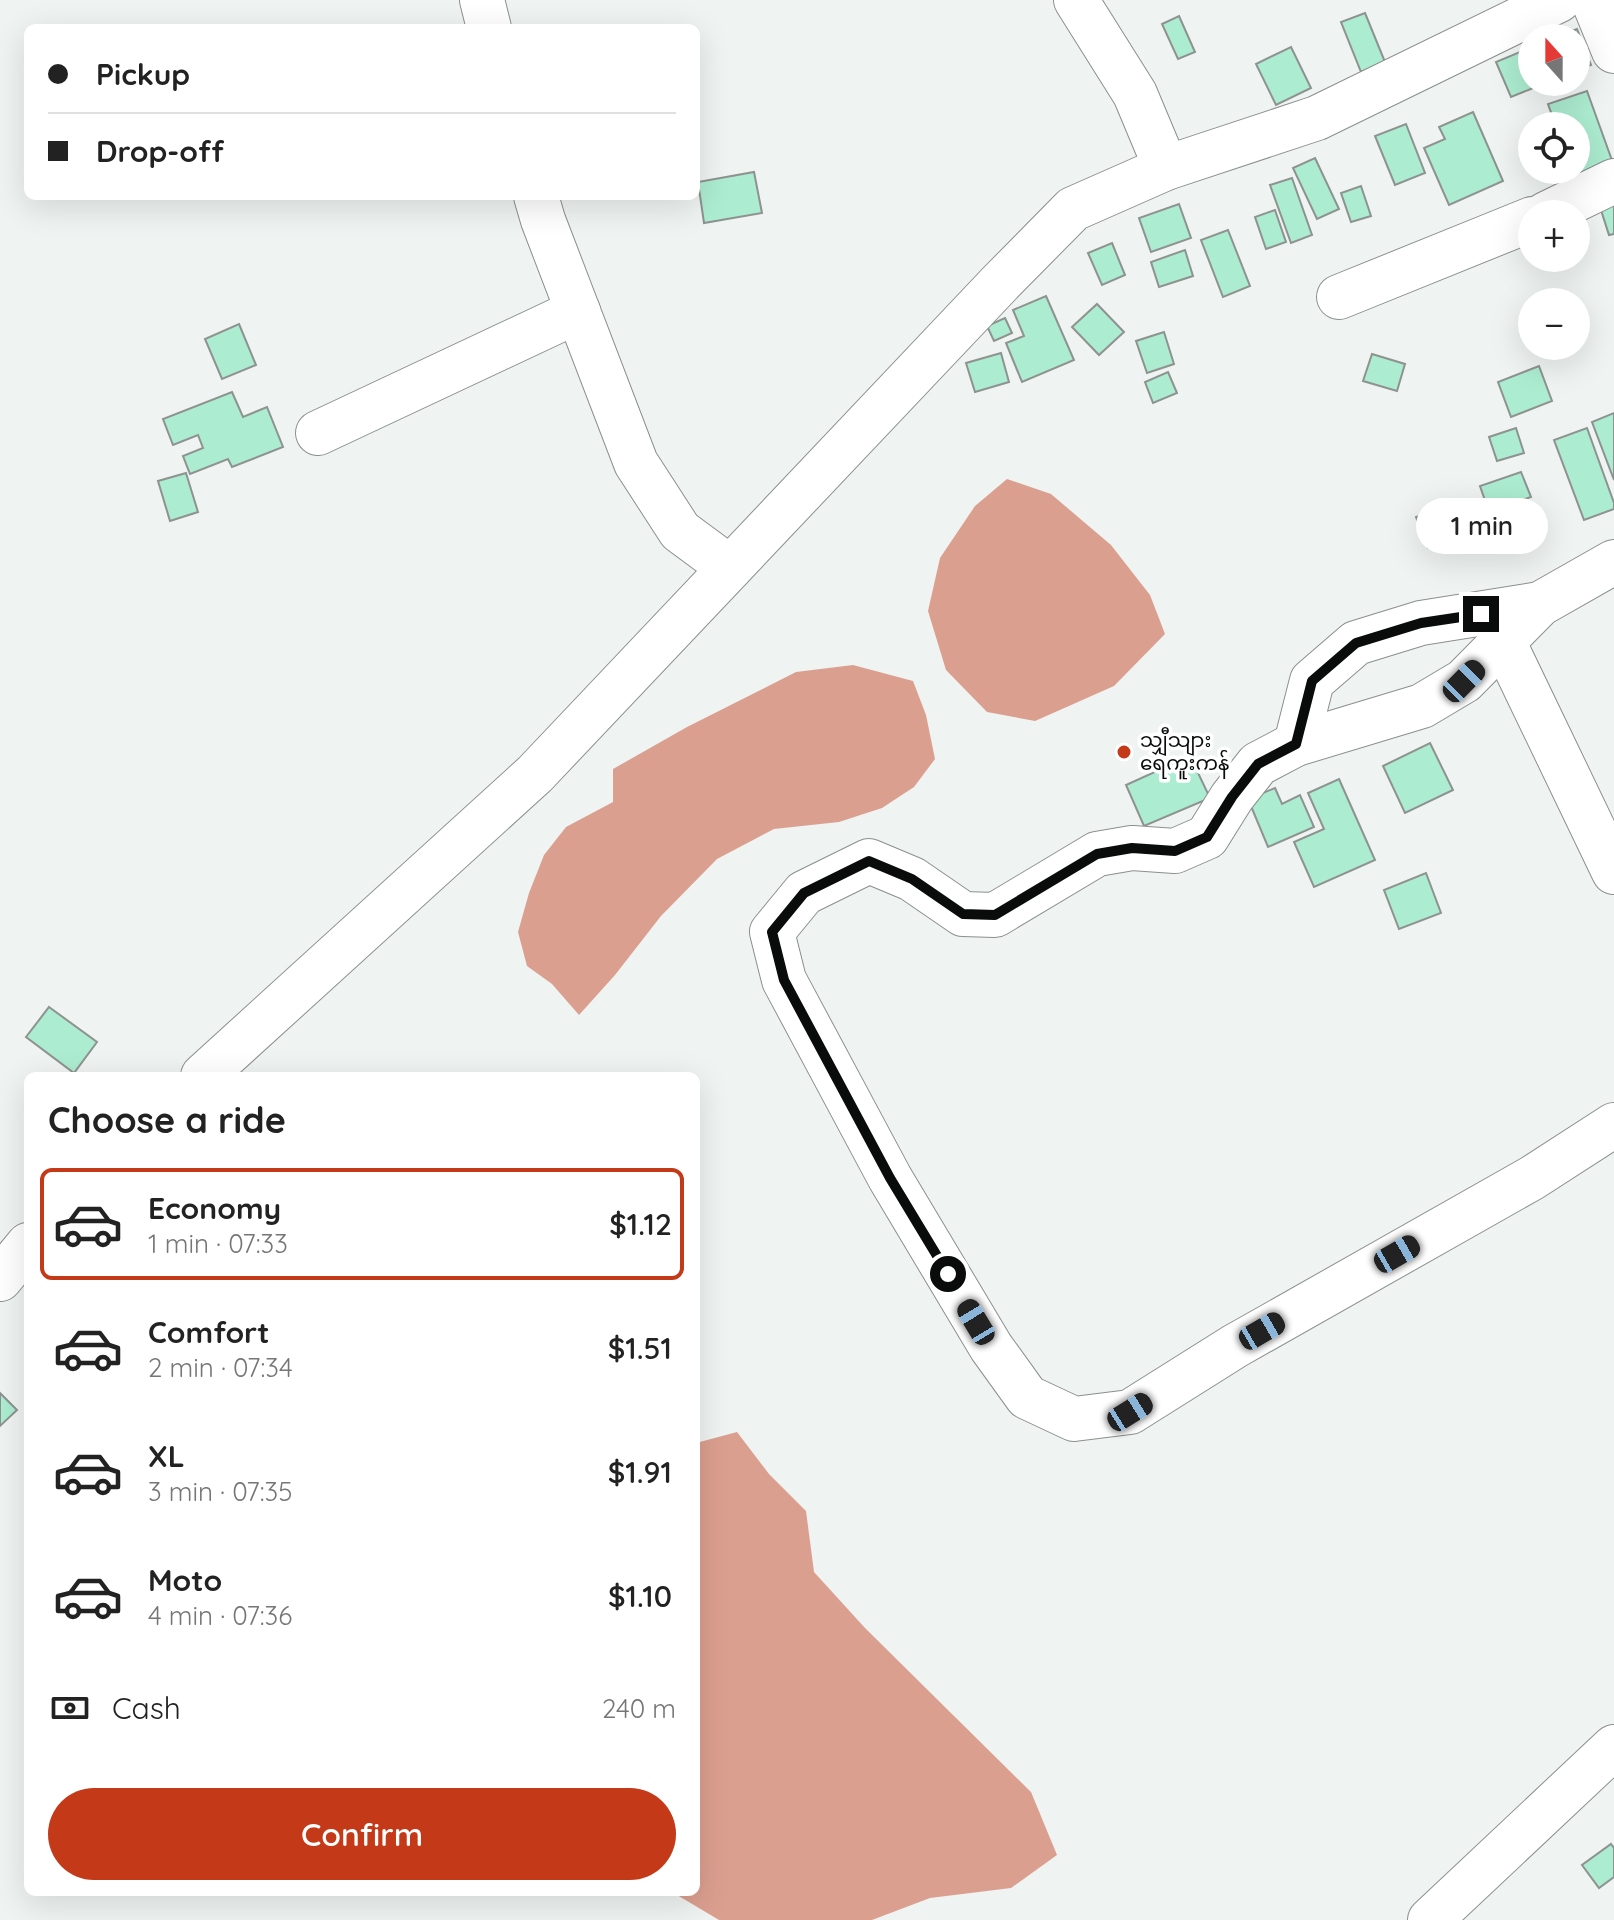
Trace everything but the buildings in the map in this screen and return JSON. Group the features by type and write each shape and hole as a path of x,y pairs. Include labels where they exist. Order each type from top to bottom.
{"street":[{"path":"482,0 488,24"},
{"path":"1076,0 1135,94 1166,168"},
{"path":"207,1072 535,774 1073,209 1166,168 1317,118 1559,0"},
{"path":"1593,0 1614,51"},
{"path":"1575,200 1614,181"},
{"path":"537,200 636,463 680,531 730,568"},
{"path":"1339,297 1518,225"},
{"path":"318,433 578,311"},
{"path":"1614,562 1540,604 1464,681 1422,706 1296,744 1258,764 1232,797 1207,837 1175,851 1132,848 1097,854 995,915 963,914 912,879 869,861 804,893 772,932 784,980 890,1178 991,1347 1027,1397 1074,1419 1130,1412 1235,1346 1532,1178 1614,1125"},
{"path":"1296,744 1312,681 1356,643 1421,623 1540,604"},
{"path":"1503,641 1614,872"},
{"path":"0,1279 24,1250"},
{"path":"1430,1920 1614,1747"}],"shaded area":[{"path":"1007,479 1051,494 1111,545 1150,595 1165,634 1114,686 1035,721 987,712 946,670 928,611 940,558 975,506"},
{"path":"853,665 913,681 926,715 935,759 914,787 882,808 839,822 774,829 717,859 661,916 579,1015 552,984 527,966 518,932 544,855 566,827 613,802 613,769 687,727 796,672"},
{"path":"737,1432 769,1474 806,1511 814,1572 865,1628 1031,1792 1057,1855 1011,1888 930,1898 872,1920 719,1920 679,1896 700,1896 700,1442"}],"place":[{"name":"သျှီသျား ရေကူးကန်","path":"1124,752"}],"route":[{"path":"948,1274 890,1178 784,980 772,932 804,893 869,861 912,879 963,914 995,915 1097,854 1132,848 1175,851 1207,837 1232,797 1258,764 1296,744 1312,681 1356,643 1421,623 1481,614"}]}
